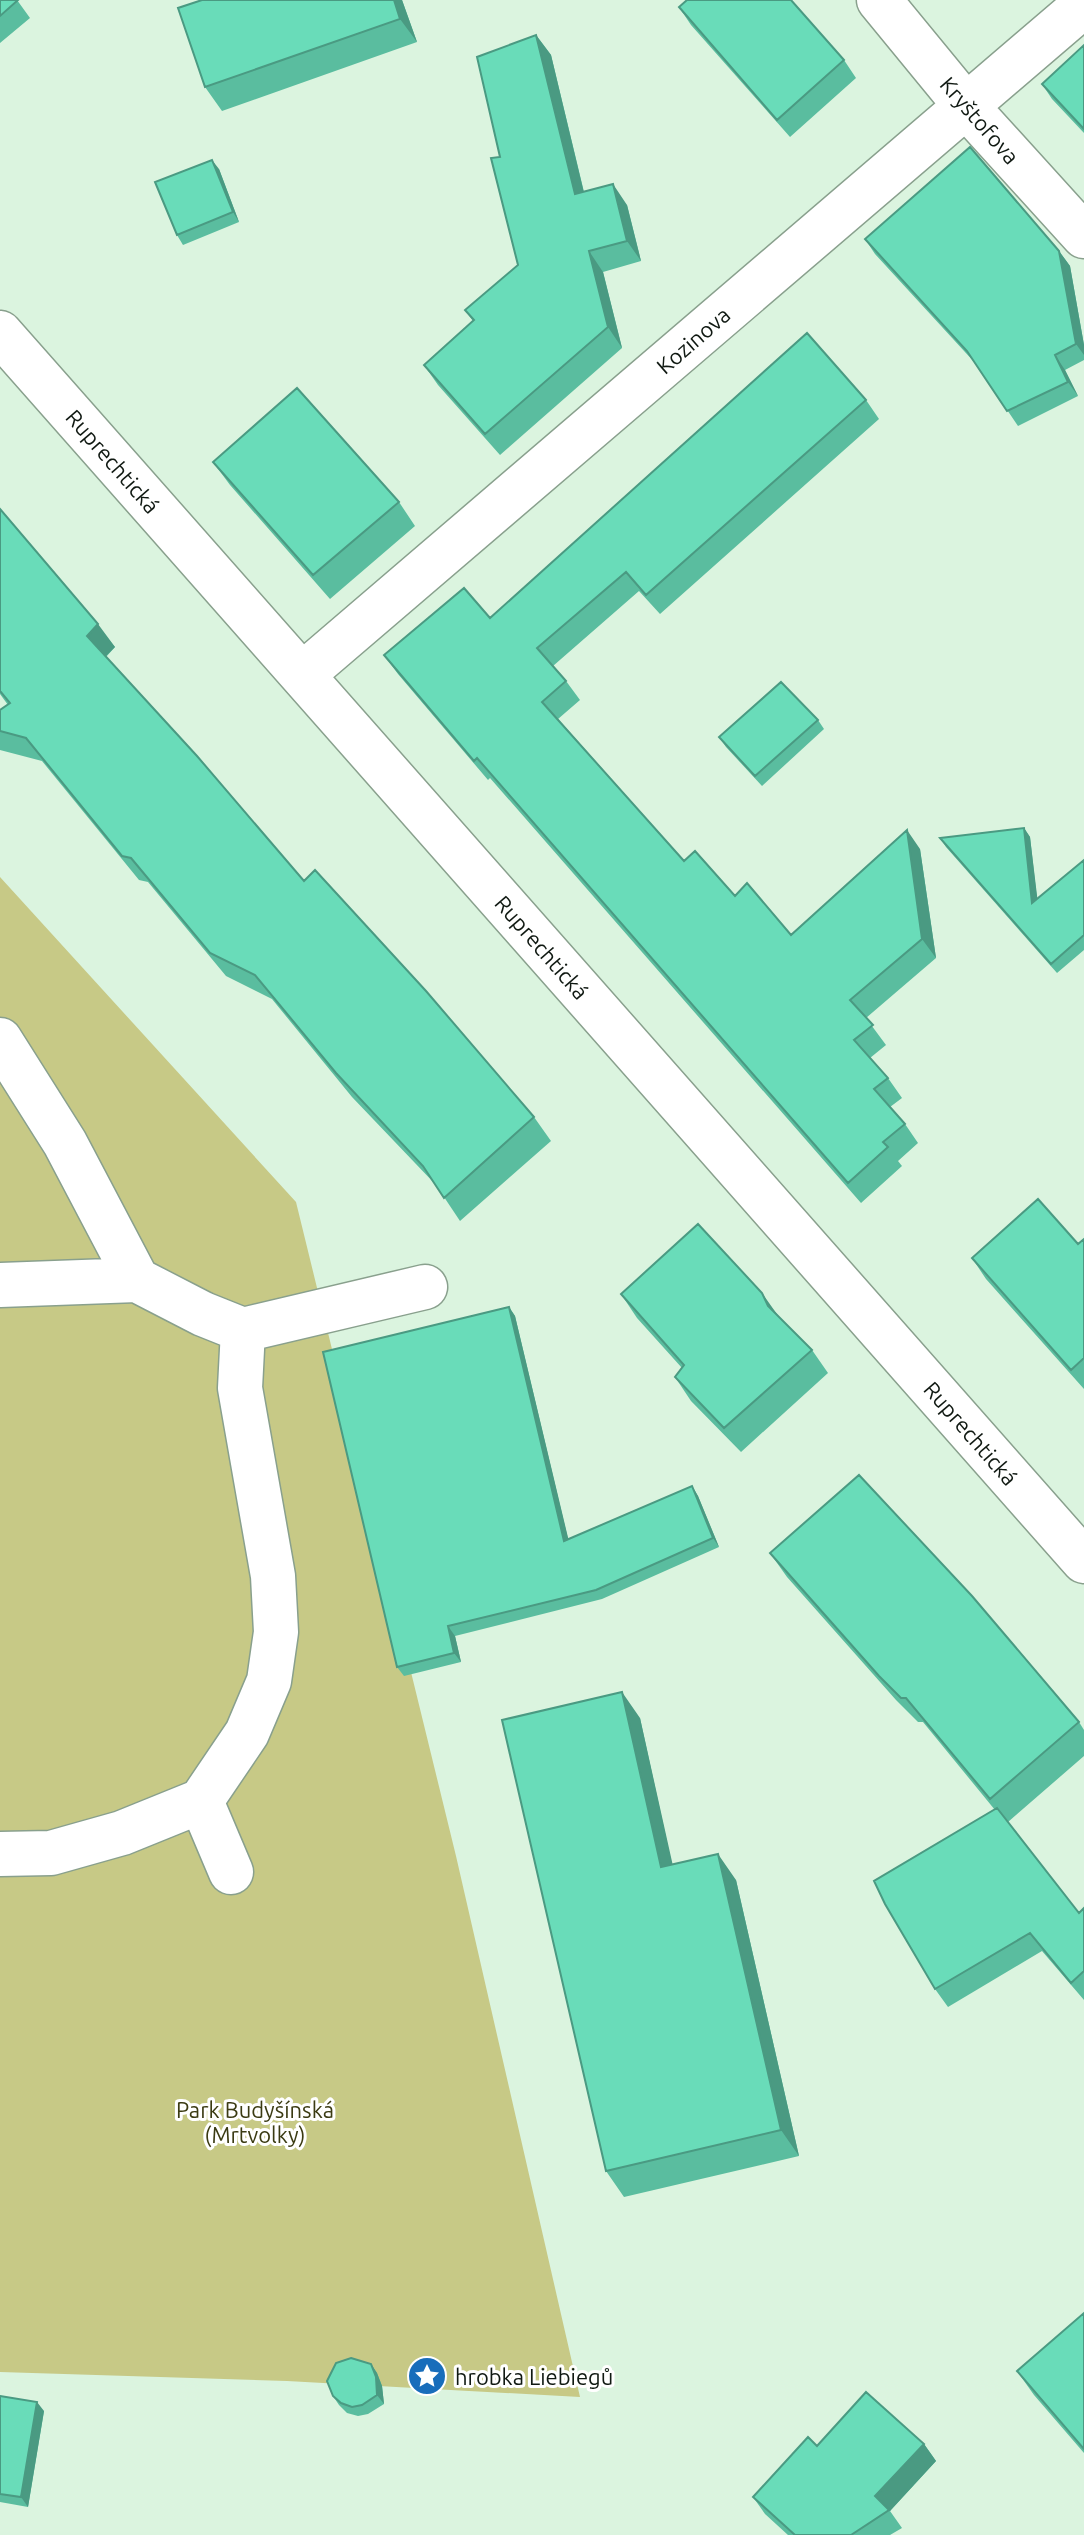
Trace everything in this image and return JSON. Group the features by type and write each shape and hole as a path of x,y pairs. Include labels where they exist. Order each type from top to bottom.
{"street":[{"name":"Kryštofova","path":"879,0 966,106 1084,236"},
{"name":"Kozinova","path":"302,675 1084,5"},
{"name":"Ruprechtická","path":"0,333 1077,1540"},
{"path":"0,1040 65,1143 137,1280"},
{"path":"0,1285 137,1280 203,1314 243,1330 425,1287"},
{"path":"0,1854 51,1853 122,1833 201,1801 247,1733 269,1681 276,1632 273,1576 240,1388 243,1330"},
{"path":"201,1801 231,1872"}],"green space":[{"name":"Park Budyšínská (Mrtvolky)","path":"0,877 296,1202 456,1856 580,2397 287,2381 0,2372"}],"building":[{"path":"0,0 18,0 0,16"},
{"path":"202,0 394,0 400,19 205,87 178,8"},
{"path":"687,0 791,0 844,60 777,120 679,7"},
{"path":"536,35 575,194 613,184 627,241 589,251 608,327 485,434 424,365 474,320 465,310 518,265 491,158 500,157 477,57"},
{"path":"1084,45 1084,129 1042,84"},
{"path":"970,147 1059,251 1076,344 1055,355 1068,382 1007,411 967,351 865,239"},
{"path":"212,160 233,212 177,235 155,182"},
{"path":"807,333 866,400 646,595 626,572 537,648 566,681 542,702 684,861 695,851 735,896 747,883 791,935 907,830 922,939 850,1000 873,1025 854,1040 888,1078 874,1089 905,1124 883,1142 888,1147 848,1183 384,655 464,588 490,618"},
{"path":"297,388 399,502 313,575 213,462"},
{"path":"0,509 98,624 87,636 197,756 304,881 315,870 426,991 534,1117 444,1198 423,1166 336,1073 255,975 210,953 131,858 122,856 26,738 0,731 0,710 10,703 0,691"},
{"path":"781,682 818,720 755,776 719,737"},
{"path":"1024,828 1032,903 1084,860 1084,935 1051,964 940,838"},
{"path":"1038,1199 1078,1244 1084,1239 1084,1358 1071,1370 972,1258"},
{"path":"698,1224 762,1293 768,1306 812,1350 724,1428 675,1377 684,1365 621,1294"},
{"path":"509,1307 564,1541 692,1486 713,1538 596,1590 448,1626 454,1653 397,1667 323,1352"},
{"path":"859,1475 972,1596 1079,1722 990,1799 906,1698 901,1698 879,1676 770,1553"},
{"path":"622,1692 661,1867 718,1854 781,2130 606,2171 502,1720"},
{"path":"997,1808 1079,1913 1084,1908 1084,1971 1071,1983 1030,1933 935,1989 874,1881"},
{"path":"1084,2313 1084,2449 1017,2371"},
{"path":"351,2358 371,2364 376,2377 377,2395 362,2405 352,2407 333,2396 327,2381 336,2363"},
{"path":"866,2392 924,2444 875,2496 889,2510 851,2535 795,2535 753,2497 808,2437 817,2446"},
{"path":"0,2396 37,2402 21,2497 0,2494"}],"place":[{"name":"hrobka Liebiegů","path":"427,2376"}]}
